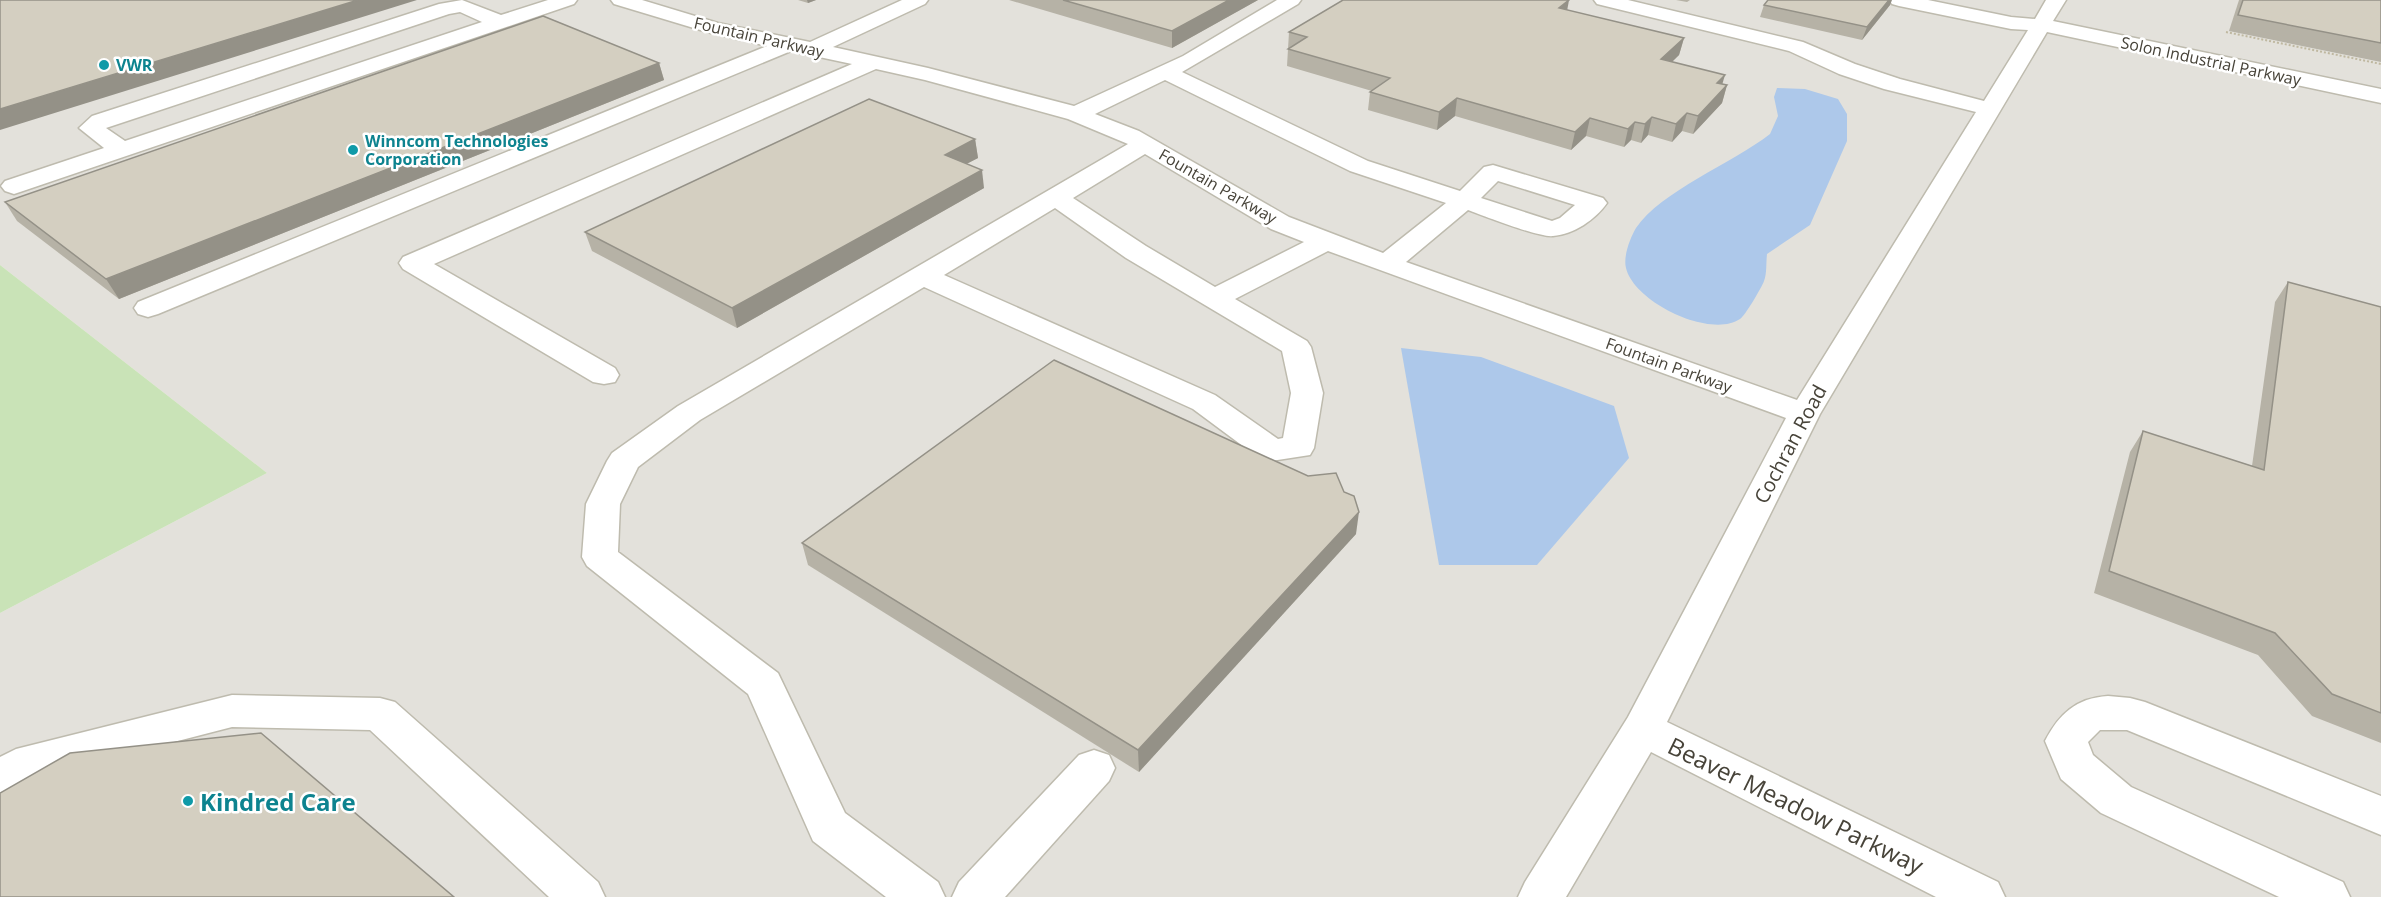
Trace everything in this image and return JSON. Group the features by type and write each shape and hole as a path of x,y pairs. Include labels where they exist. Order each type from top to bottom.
{"street":[{"path":"14,186 567,0"},
{"name":"Fountain Parkway","path":"621,0 714,28 928,74 1076,114 1131,136 1280,223 1386,264 1804,414"},
{"path":"875,0 909,4"},
{"path":"1076,114 1190,60 1291,0"},
{"path":"1604,0 1796,46 1847,69 1892,84 1990,109"},
{"name":"Solon Industrial Parkway","path":"1899,0 2011,23 2044,10 2381,96"},
{"path":"148,308 909,4"},
{"path":"122,149 91,128 100,121 446,8 462,6 500,22"},
{"name":"Cochran Road","path":"1541,897 1643,729 1804,414 1990,109 2044,10"},
{"path":"407,21 449,40"},
{"path":"351,39 393,58"},
{"path":"604,375 413,263 875,62"},
{"path":"256,70 298,90"},
{"path":"1166,72 1359,166 1464,201 1386,264"},
{"path":"922,897 829,827 764,684 600,557 603,504 624,461 688,412 1145,144"},
{"path":"923,276 1204,402 1271,450 1298,448 1307,393 1296,347 1136,252 1055,197"},
{"path":"1214,299 1326,241"},
{"path":"0,778 31,761 232,711 380,714 582,897"},
{"path":"2327,897 2116,800 2076,766 2066,741 2077,723 2096,712 2130,714 2381,816"},
{"name":"Beaver Meadow Parkway","path":"1643,729 1982,897"},
{"path":"975,897 1094,768"}],"path":[{"path":"2226,32 2381,64"}],"shaded area":[{"path":"0,0 2381,0 2381,897 0,897 0,613 267,473 0,265"}],"green space":[{"path":"0,265 267,473 0,613"}],"water":[{"path":"1777,88 1805,89 1838,99 1847,114 1847,141 1810,225 1767,254 1764,281 1740,319 1727,324 1711,324 1693,321 1675,314 1643,293 1632,281 1625,264 1631,237 1647,215 1662,202 1770,134 1778,116 1774,97"},
{"path":"1401,348 1481,357 1614,406 1629,458 1537,565 1439,565"}],"building":[{"name":"VWR","path":"0,0 358,0 0,109"},
{"path":"1063,0 1229,0 1172,31"},
{"path":"1343,0 1569,0 1559,8 1684,38 1661,59 1725,75 1717,83 1727,85 1698,116 1687,113 1676,124 1652,117 1645,124 1635,122 1628,129 1590,118 1575,132 1457,98 1439,112 1370,92 1390,78 1288,49 1307,37 1289,32"},
{"path":"1768,0 1889,0 1867,27 1764,5"},
{"path":"2243,0 2381,0 2381,43 2238,15"},
{"name":"Winncom Technologies Corporation","path":"543,16 659,63 106,279 5,202"},
{"path":"869,99 975,139 945,155 982,170 732,308 585,232"},
{"path":"2288,282 2381,307 2381,713 2332,694 2275,633 2109,571 2143,431 2264,470"},
{"path":"1054,360 1308,476 1336,473 1344,492 1354,496 1359,512 1138,750 802,543"},
{"name":"Kindred Care","path":"261,733 454,897 0,897 0,793 70,753"}],"place":[{"name":"VWR","path":"104,65"},
{"name":"Winncom Technologies Corporation","path":"353,150"},
{"name":"Kindred Care","path":"188,801"}]}
